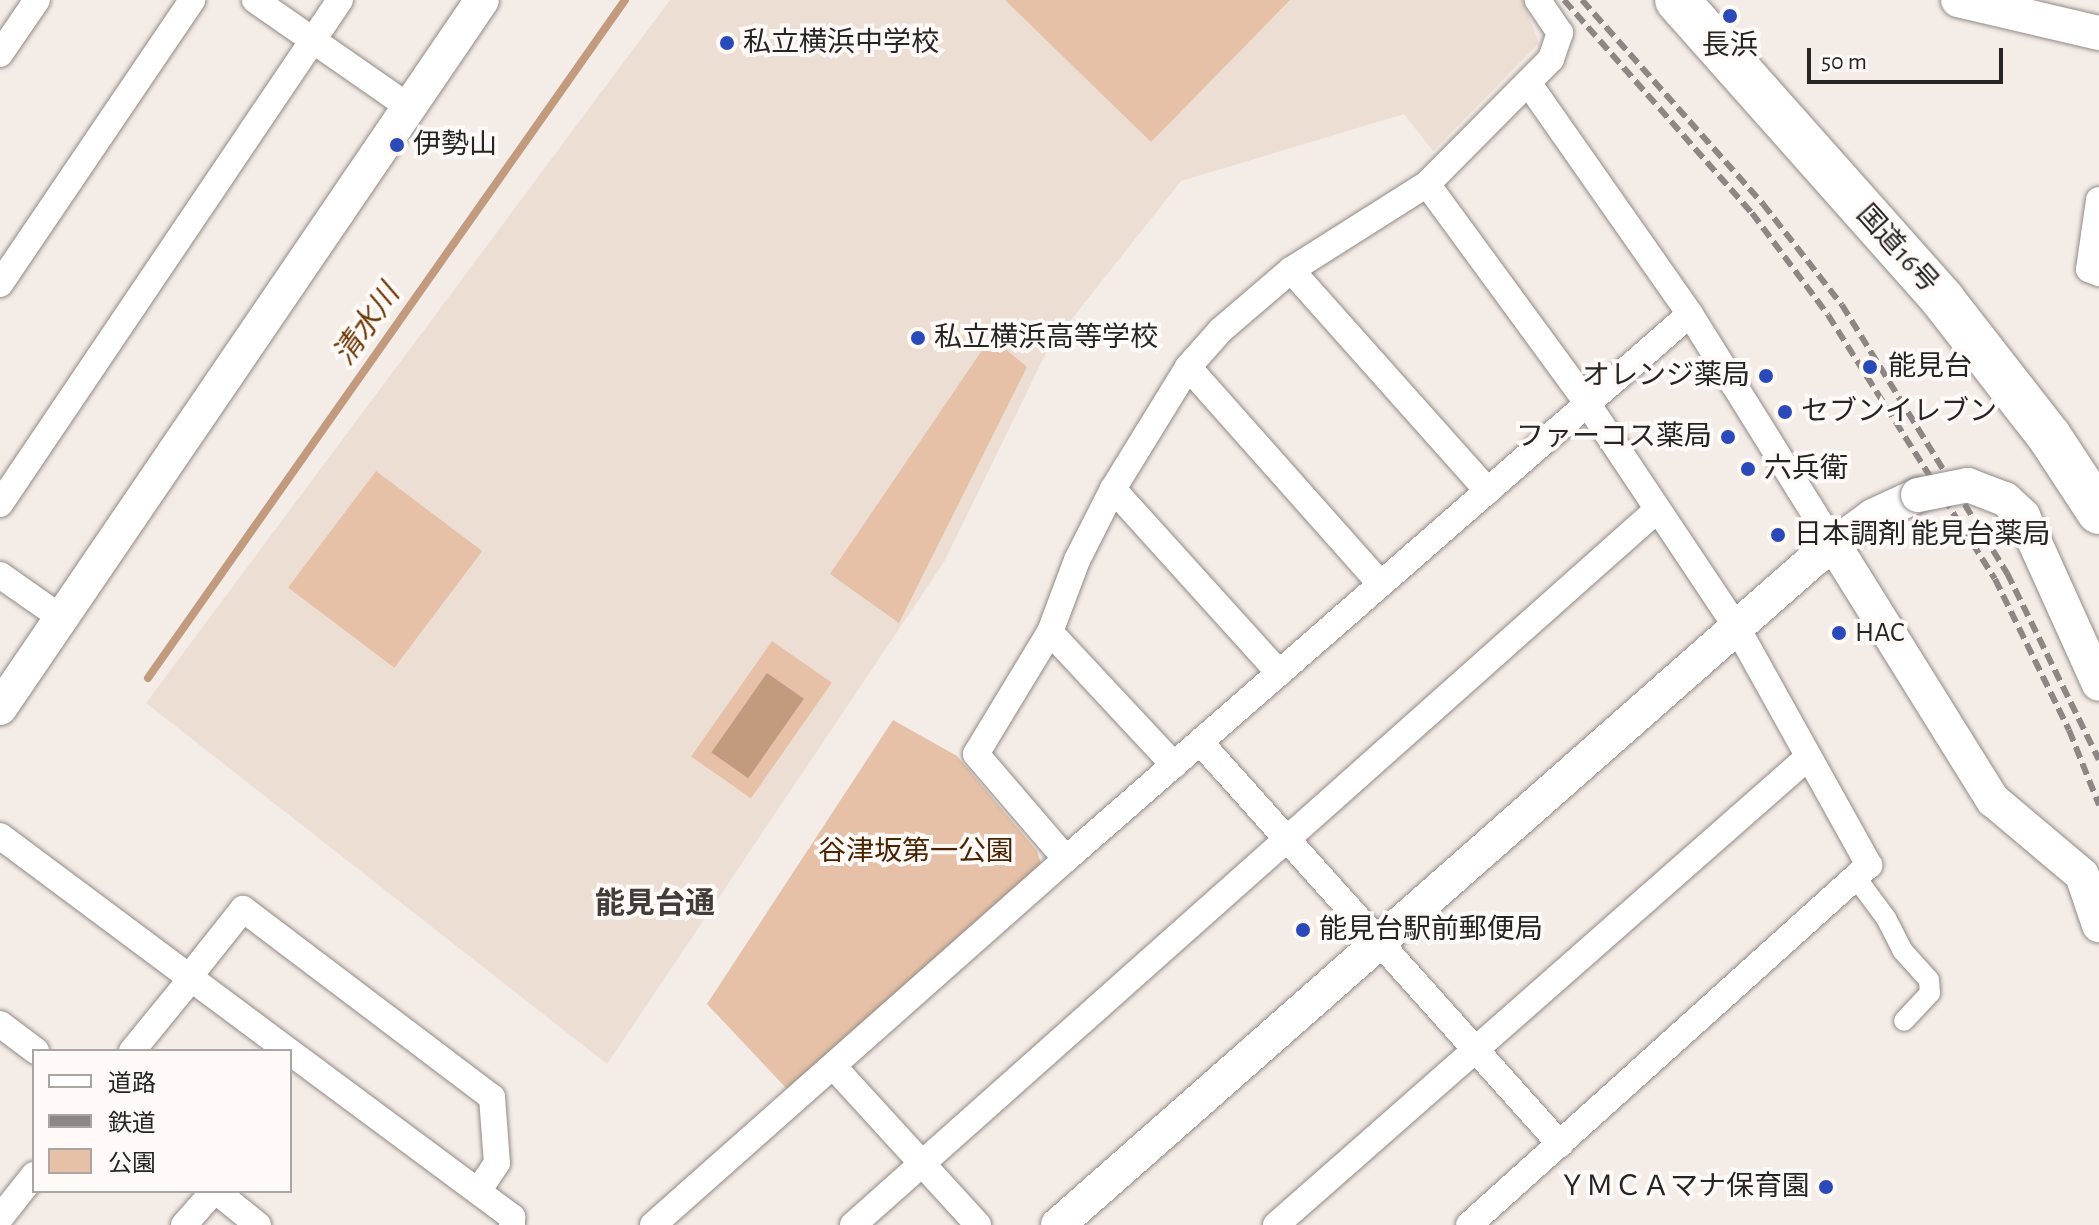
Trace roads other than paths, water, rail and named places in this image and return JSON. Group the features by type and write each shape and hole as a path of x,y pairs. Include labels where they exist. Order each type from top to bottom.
{"highway":[{"name":"国道16号","path":"1677,0 1991,359 2099,512"}],"street":[{"path":"0,54 37,0"},
{"path":"0,284 192,0"},
{"path":"255,0 409,107"},
{"path":"0,504 340,0"},
{"path":"0,708 482,0"},
{"path":"1066,859 976,754 1050,632 1077,560 1113,489 1188,367 1221,330 1291,270 1427,184 1551,59 1560,33 1538,0"},
{"path":"1958,0 2099,33"},
{"path":"1529,84 1690,314 1993,800 2082,875 2099,925"},
{"path":"1427,184 1587,403 1736,626 1806,759 1869,865 1469,1225"},
{"path":"2099,200 2089,269 2099,273"},
{"path":"1291,270 1488,491"},
{"path":"653,1225 1690,314"},
{"path":"1188,367 1381,584"},
{"path":"1058,1225 1736,626 1873,516 1918,495 1968,485 2005,499 2023,516 2099,684"},
{"path":"1113,489 1279,673"},
{"path":"853,1225 1657,510"},
{"path":"0,575 60,617"},
{"path":"1050,632 1174,765"},
{"path":"1200,742 1560,1144"},
{"path":"1276,1225 1806,759"},
{"path":"0,836 285,1049"},
{"path":"1857,879 1902,950 1929,980 1930,993 1904,1021"},
{"path":"134,1049 243,909 492,1097 497,1163 478,1191"},
{"path":"0,1024 33,1049"},
{"path":"292,1054 512,1217 512,1225"},
{"path":"833,1066 978,1225"},
{"path":"0,1218 32,1178"},
{"path":"184,1225 213,1193"},
{"path":"218,1193 258,1225"}],"waterway":[{"name":"清水川","path":"148,678 625,0"}],"railway":[{"path":"1564,0 1752,213 1828,315 1995,579 2069,730 2099,805"},
{"path":"1582,0 1763,204 1842,305 2007,573 2099,760"}],"place":[{"name":"長浜","path":"1730,16"},
{"name":"私立横浜中学校","path":"727,43"},
{"name":"伊勢山","path":"397,145"},
{"name":"私立横浜高等学校","path":"918,338"},
{"name":"能見台","path":"1870,367"},
{"name":"オレンジ薬局","path":"1766,376"},
{"name":"セブンイレブン","path":"1785,412"},
{"name":"ファーコス薬局","path":"1728,437"},
{"name":"六兵衛","path":"1748,469"},
{"name":"日本調剤 能見台薬局","path":"1778,535"},
{"name":"HAC","path":"1839,633"},
{"name":"能見台駅前郵便局","path":"1303,930"},
{"name":"ＹＭＣＡマナ保育園","path":"1826,1187"}],"district":[{"name":"能見台通","path":"655,904"}],"park label":[{"name":"谷津坂第一公園","path":"916,852"}]}
